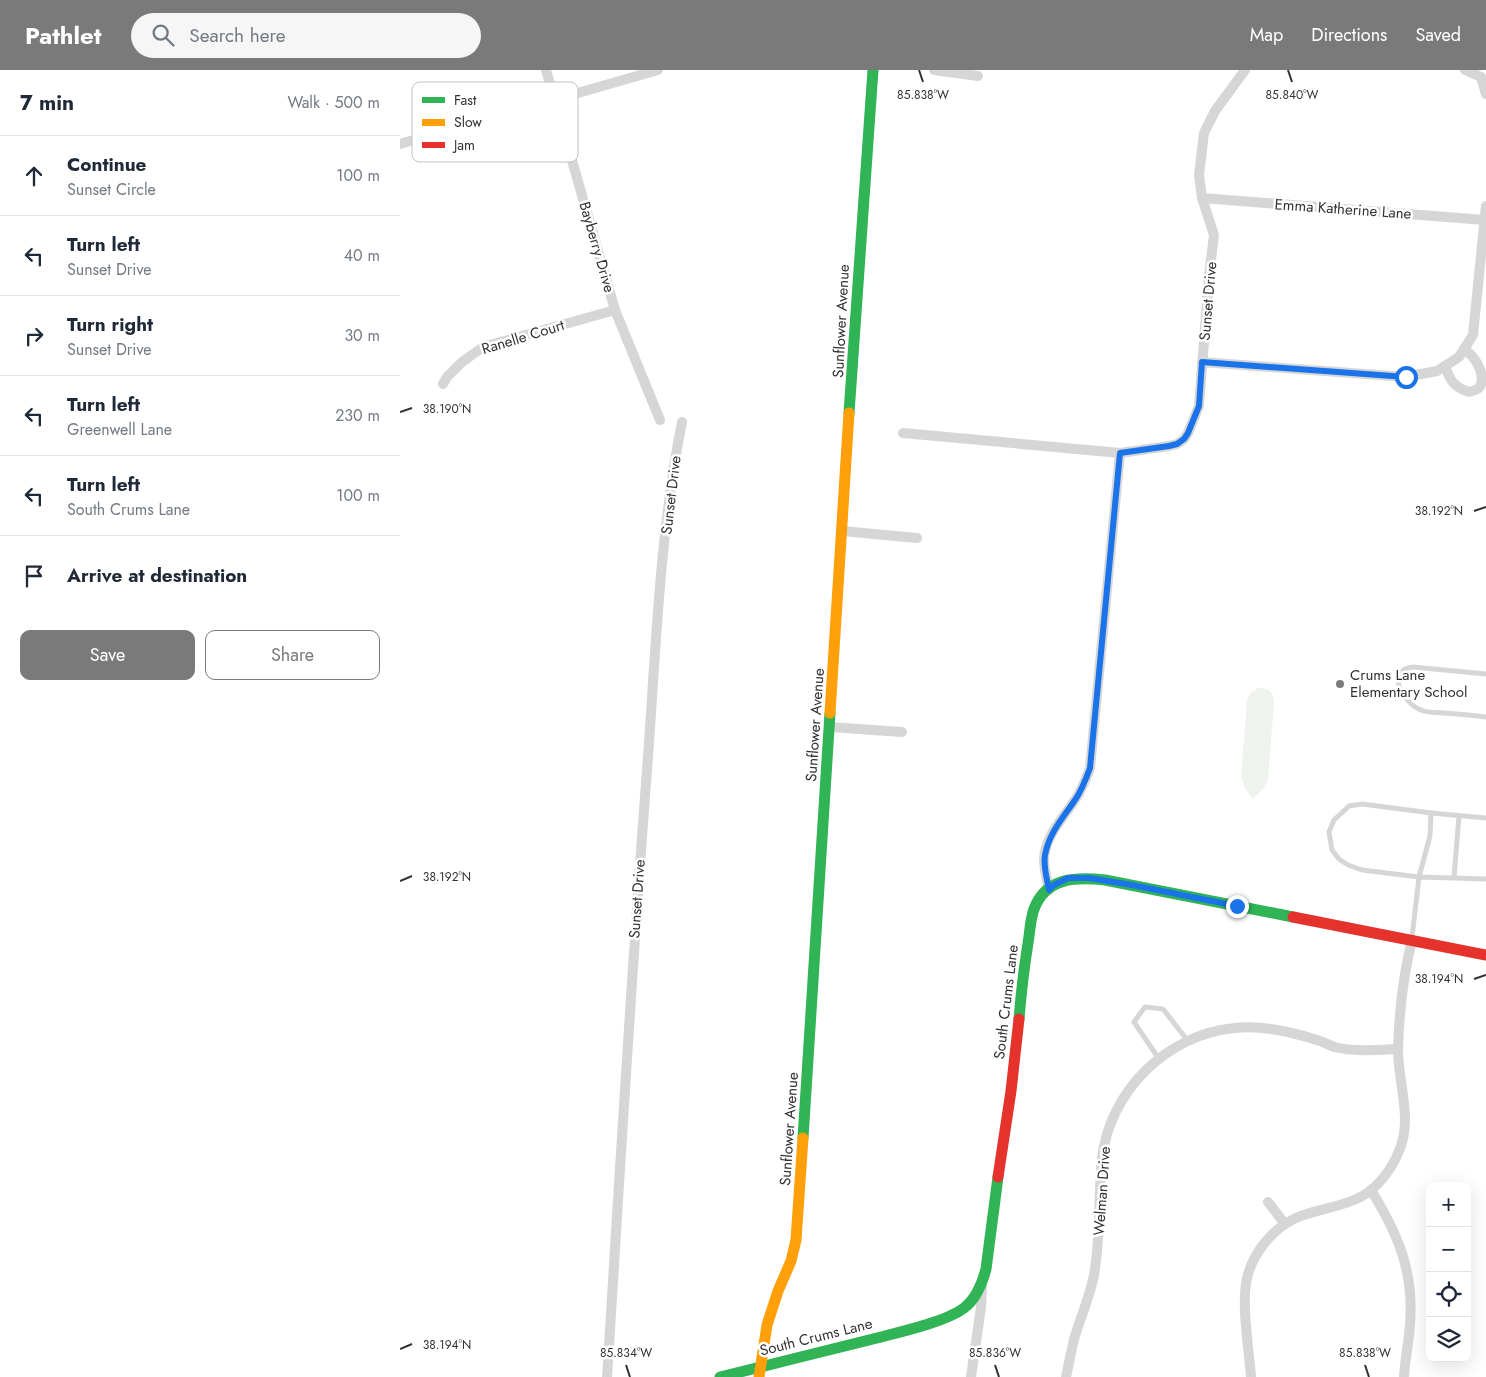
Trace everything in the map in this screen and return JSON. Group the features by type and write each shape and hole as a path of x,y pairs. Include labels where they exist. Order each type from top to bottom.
{"street":[{"path":"578,92 658,70"},
{"name":"Sunflower Avenue","path":"760,1372 768,1325 778,1291 791,1261 796,1240 873,70"},
{"path":"934,70 978,76"},
{"name":"Sunset Drive","path":"903,433 1120,453 1169,446 1177,444 1184,439 1199,406 1214,235 1202,198 1198,175 1204,133 1215,111 1245,70"},
{"path":"1465,70 1484,75 1486,94"},
{"path":"400,144 412,140"},
{"name":"Bayberry Drive","path":"572,162 615,310 660,420"},
{"name":"Emma Katherine Lane","path":"1202,198 1484,220"},
{"path":"1202,362 1406,377 1437,370 1445,366 1459,357 1473,335 1486,206"},
{"name":"Ranelle Court","path":"443,384 462,362 484,347 615,310"},
{"path":"1445,366 1449,378 1459,389 1469,392 1480,387 1485,380 1485,372 1480,362 1464,349"},
{"name":"Sunset Drive","path":"607,1377 640,850 661,585 669,510 682,422"},
{"path":"1049,890 1044,862 1049,839 1085,782 1091,760 1120,453"},
{"path":"842,531 917,538"},
{"path":"830,727 902,732"},
{"name":"South Crums Lane","path":"720,1377 760,1372 912,1329 950,1316 973,1299 986,1270 1013,1080 1021,993 1031,920 1035,907 1054,885 1068,878 1105,880 1486,955"},
{"path":"1251,1377 1245,1296 1253,1261 1263,1245 1285,1224 1296,1218 1355,1200 1371,1190 1392,1166 1400,1149 1404,1133 1405,1115 1399,1074 1398,1050 1406,965 1412,940"},
{"name":"Welman Drive","path":"1066,1377 1075,1337 1086,1308 1094,1275 1098,1242 1102,1158 1107,1135 1124,1096 1139,1077 1159,1059 1188,1041 1213,1032 1234,1028 1256,1027 1280,1030 1350,1050 1398,1050"},
{"path":"1371,1190 1390,1220 1408,1275 1410,1324 1404,1377"},
{"path":"1268,1202 1285,1224"},
{"path":"971,1377 981,1307 982,1282"}],"lane":[{"path":"1486,674 1413,667 1404,669 1398,676 1399,689 1407,699 1423,711 1486,717"},
{"path":"1486,818 1362,804 1349,806 1334,820 1329,832 1332,850 1339,860 1348,866 1362,870 1419,877 1486,879"},
{"path":"1412,940 1419,877 1430,836 1431,813"},
{"path":"1454,877 1459,816"},
{"path":"1159,1059 1134,1022 1145,1007 1163,1008 1188,1041"}],"shaded area":[{"path":"1258,688 1270,691 1274,703 1268,780 1264,788 1253,799 1245,788 1241,777 1247,700 1250,693"}],"traffic: fast":[{"path":"849,413 873,70"},
{"path":"803,1138 830,713"},
{"path":"1019,1019 1025,962 1034,909 1039,898 1046,891 1063,881 1073,879 1105,880 1293,917"},
{"path":"720,1377 907,1330 945,1318 964,1308 978,1291 986,1269 998,1177"}],"traffic: slow":[{"path":"830,713 849,413"},
{"path":"759,1377 767,1325 778,1291 791,1261 796,1240 803,1138"}],"traffic: jam":[{"path":"1293,917 1486,955"},
{"path":"998,1177 1011,1091 1019,1019"}],"place":[{"name":"Crums Lane Elementary School","path":"1340,684"}],"route":[{"path":"1237,906 1089,878 1068,878 1054,885 1049,890 1044,856 1049,839 1057,824 1076,799 1090,768 1120,453 1169,446 1177,444 1184,439 1199,406 1202,362 1406,377"}]}
